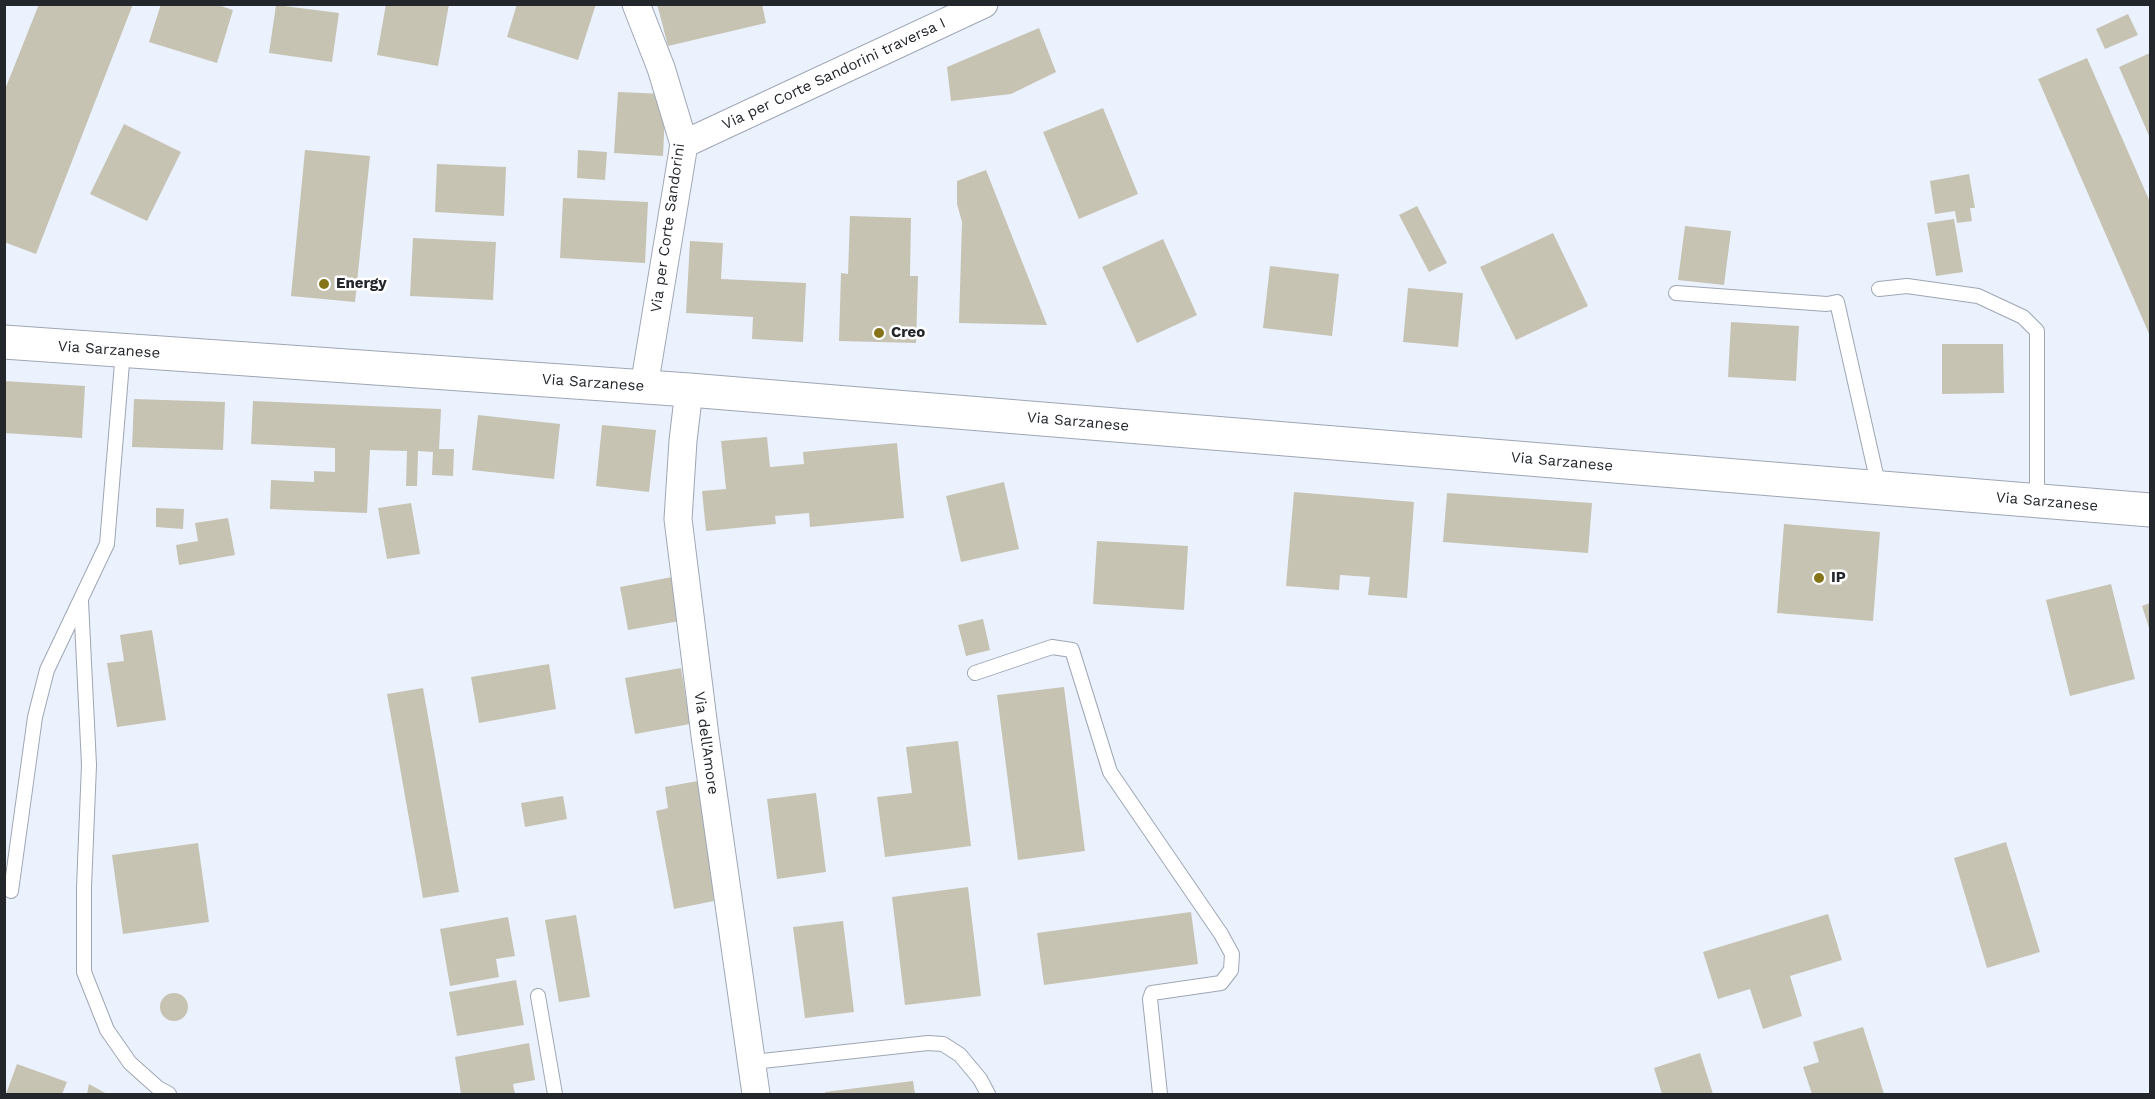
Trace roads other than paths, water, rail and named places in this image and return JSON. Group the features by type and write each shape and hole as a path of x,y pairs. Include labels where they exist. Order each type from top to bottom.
{"main road":[{"name":"Via Sarzanese","path":"4,342 689,390 2151,510"}],"street":[{"name":"Via per Corte Sandorini","path":"636,4 661,68 684,144 644,387"},
{"name":"Via per Corte Sandorini traversa I","path":"684,144 984,4"},
{"name":"Via dell'Amore","path":"689,390 678,519 705,736 756,1095"}],"lane":[{"path":"1878,289 1907,286 1978,296 2023,317 2037,331 2037,501"},
{"path":"1676,293 1827,304 1838,302 1879,488"},
{"path":"11,891 35,717 47,670 106,544 123,351"},
{"path":"81,599 89,765 84,887 84,972 107,1030 130,1063 169,1095"},
{"path":"975,674 1052,647 1072,650 1110,772 1221,934 1232,954 1231,970 1221,983 1152,993 1150,999 1160,1095"},
{"path":"538,996 555,1095"},
{"path":"753,1062 928,1043 944,1044 960,1055 980,1079 988,1095"}],"place":[{"name":"Energy","path":"324,284"},
{"name":"Creo","path":"879,333"},
{"name":"IP","path":"1819,578"}]}
